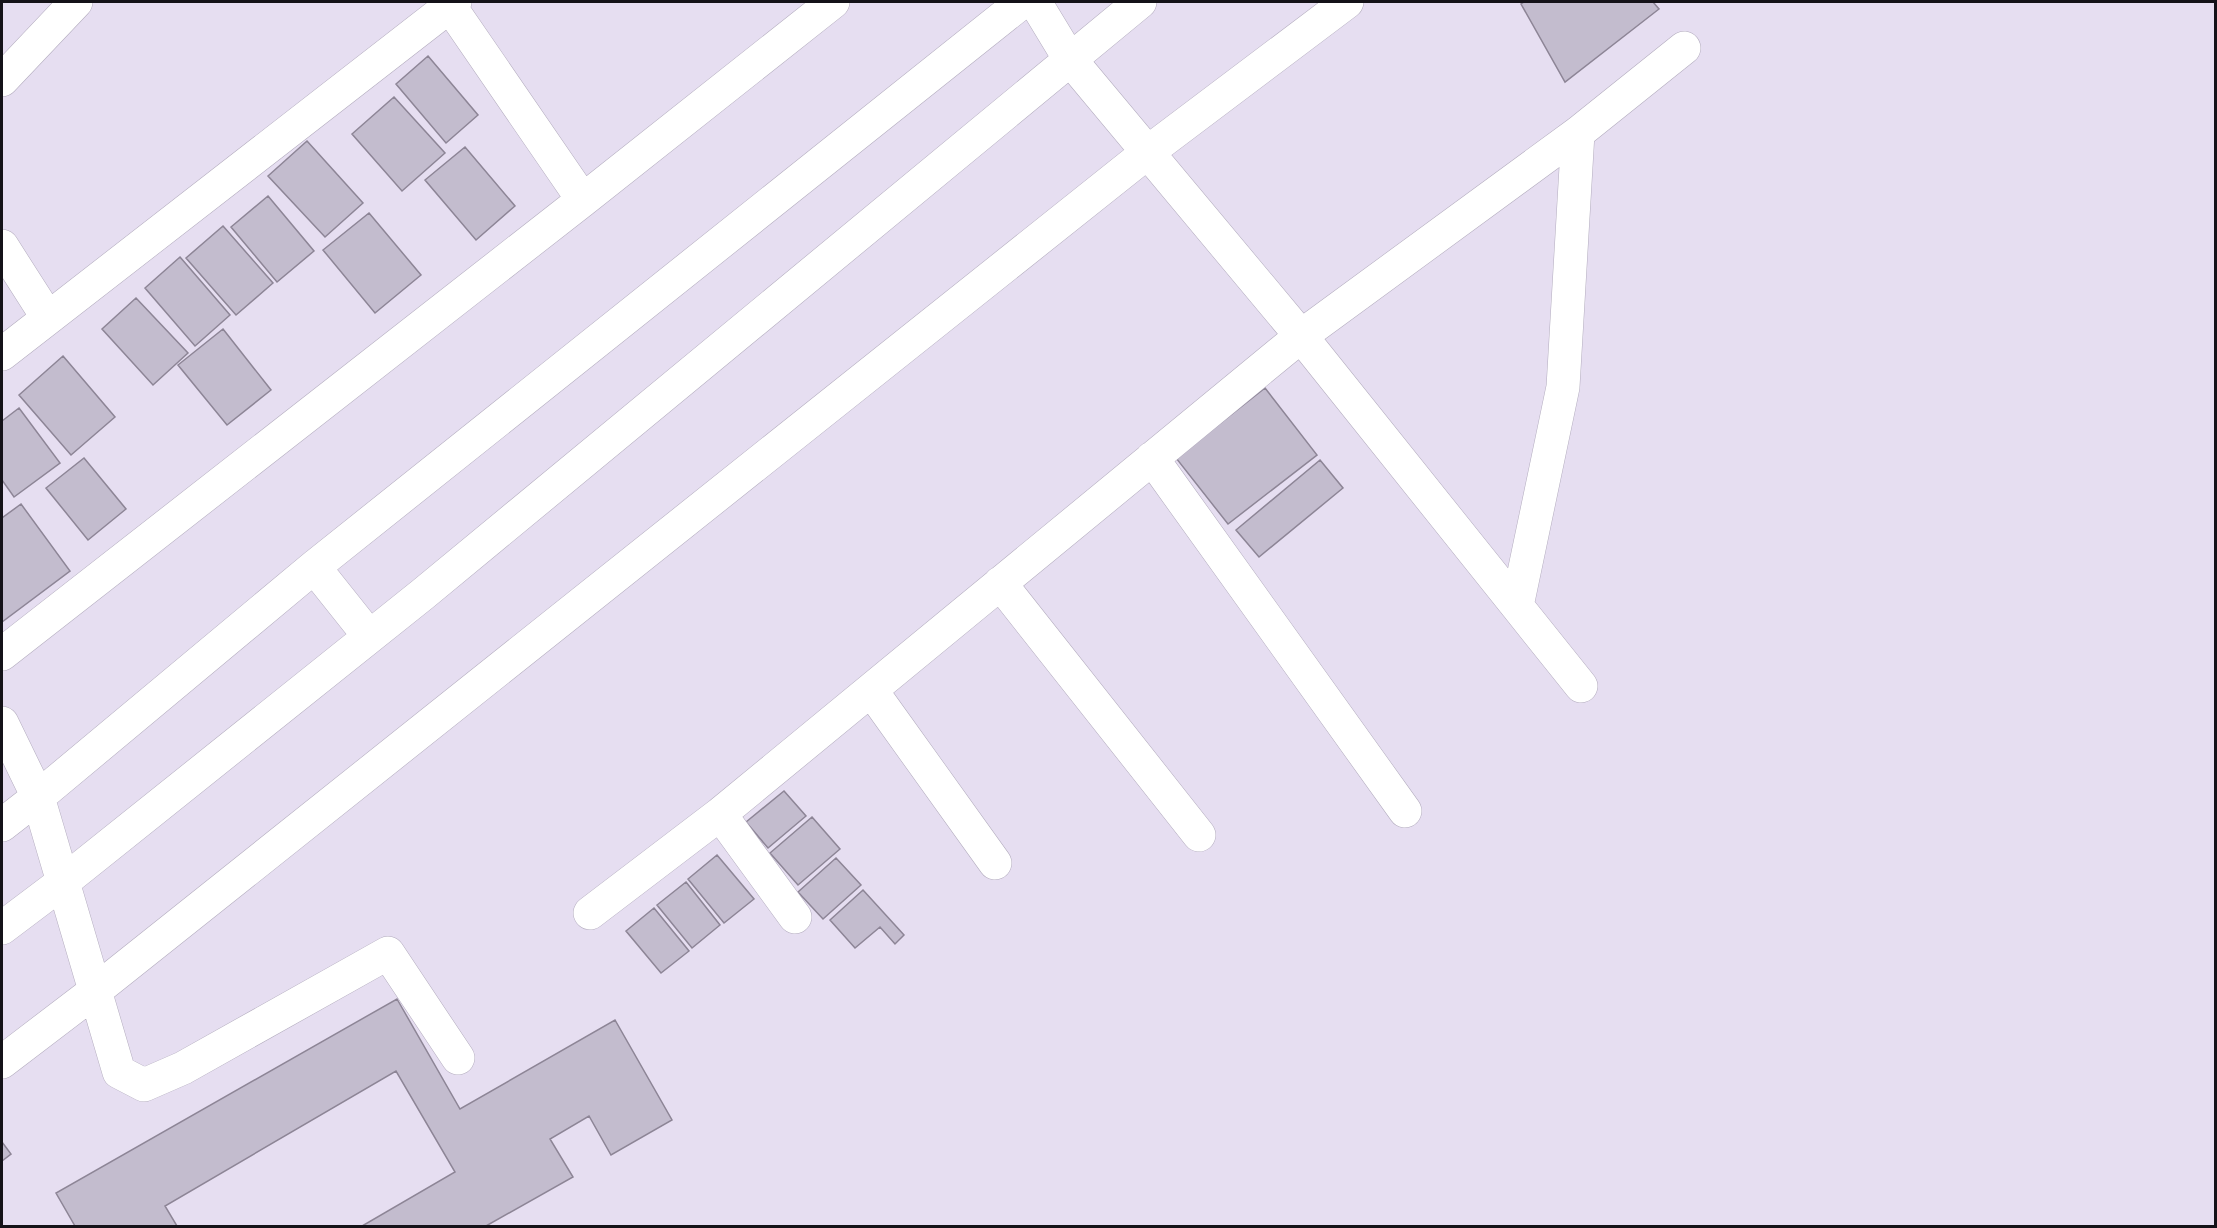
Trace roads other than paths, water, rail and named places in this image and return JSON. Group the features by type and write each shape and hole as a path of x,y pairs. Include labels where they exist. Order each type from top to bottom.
{"street":[{"path":"2,80 76,2"},
{"path":"2,654 833,2"},
{"path":"2,825 314,567 1022,2"},
{"path":"1035,2 1069,58 1301,336 1581,686"},
{"path":"2,928 63,882 369,636 1069,58 1140,2"},
{"path":"2,1062 95,991 1148,152 1347,2"},
{"path":"2,354 451,3 583,200"},
{"path":"591,913 720,814 1301,336 1578,133 1684,48"},
{"path":"1517,606 1563,387 1578,133"},
{"path":"2,246 48,318"},
{"path":"1152,458 1405,811"},
{"path":"314,567 369,636"},
{"path":"1000,583 1199,835"},
{"path":"870,690 995,863"},
{"path":"2,723 38,797 119,1072 144,1085 183,1068 388,953 458,1058"},
{"path":"720,814 795,917"}]}
